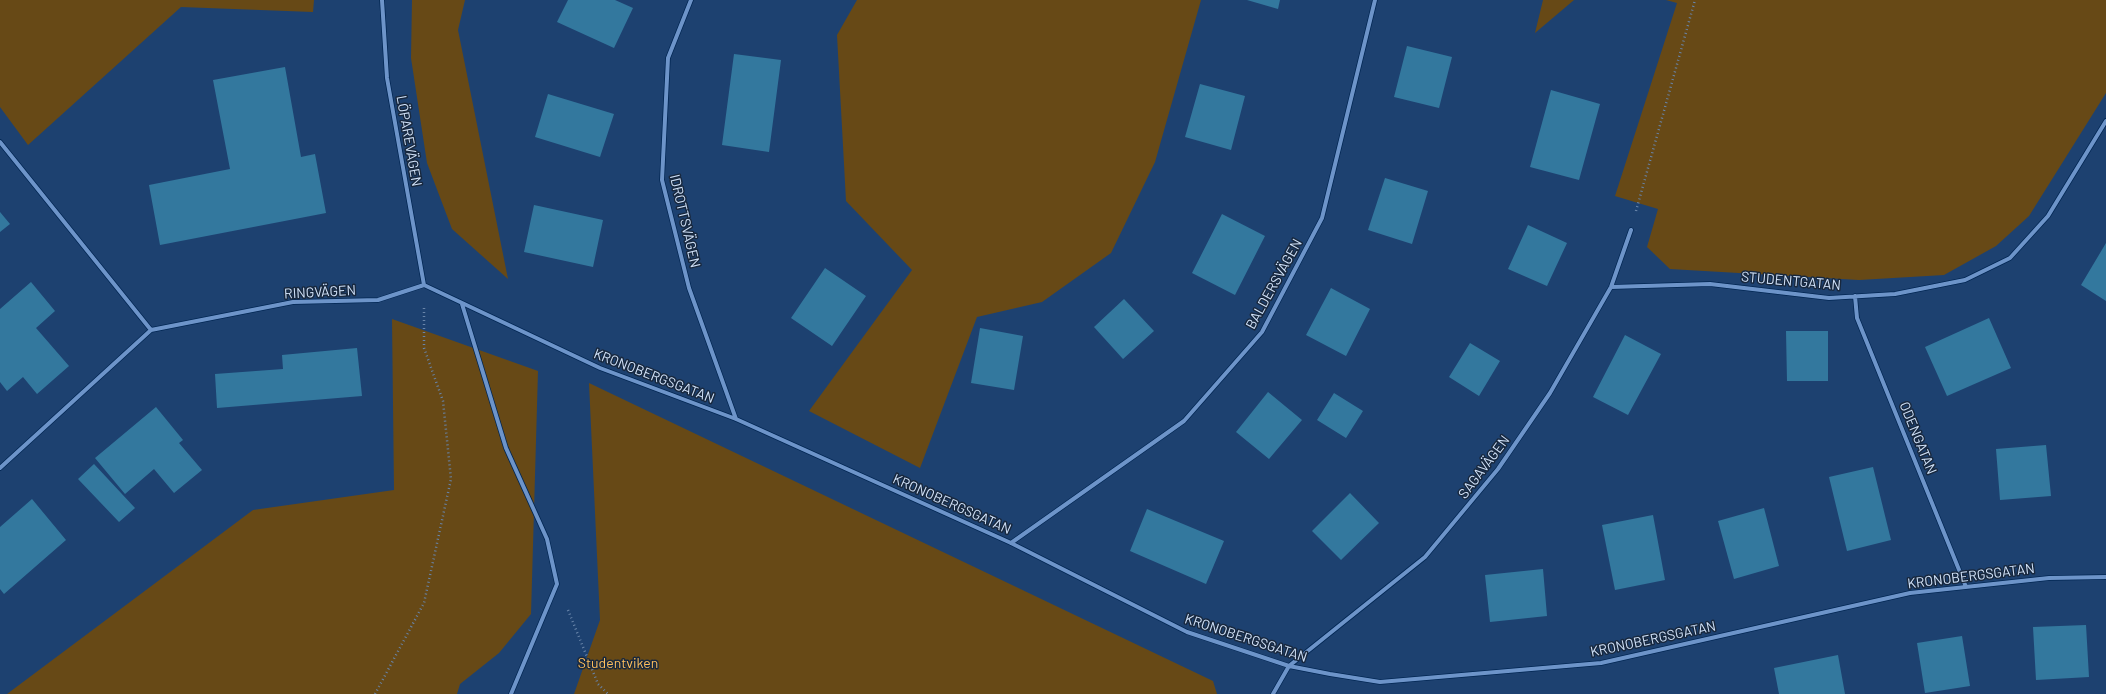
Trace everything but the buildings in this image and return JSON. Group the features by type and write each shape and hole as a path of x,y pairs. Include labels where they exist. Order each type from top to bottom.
{"street":[{"name":"LÖPAREVÄGEN","path":"382,0 387,78 424,286"},
{"name":"IDROTTSVÄGEN","path":"691,0 668,58 662,180 689,288 736,419"},
{"name":"BALDERSVÄGEN","path":"1011,543 1184,421 1262,332 1322,218 1375,0"},
{"name":"STUDENTGATAN","path":"1612,287 1710,284 1829,298 1895,294 1965,280 2010,258 2048,216 2106,120"},
{"path":"0,142 151,330 0,468"},
{"name":"SAGAVÄGEN","path":"1289,666 1425,557 1498,469 1550,393 1612,287 1631,230"},
{"path":"424,286 462,304 506,448 546,539 557,584 511,694"},
{"name":"RINGVÄGEN","path":"151,330 293,302 378,300 424,286"},
{"name":"ODENGATAN","path":"1855,296 1857,318 1966,587"},
{"name":"KRONOBERGSGATAN","path":"462,304 600,368 736,419 1011,543 1187,632 1289,666 1380,682 1602,663 1910,593 2049,578 2106,577"},
{"path":"1273,694 1289,666"}],"path":[{"path":"1631,230 1695,0"},
{"path":"375,694 424,603 452,479 443,401 424,348 424,286"},
{"path":"557,584 598,684 608,694"}],"green space":[{"path":"0,0 314,0 313,12 181,7 28,145 0,107"},
{"path":"412,0 465,0 458,30 508,279 452,229 427,163 411,58"},
{"path":"857,0 1201,0 1155,162 1111,253 1042,302 977,317 920,468 809,411 912,270 846,201 837,35"},
{"path":"1543,0 1574,0 1535,33"},
{"path":"1666,0 2106,0 2106,93 2029,216 1996,246 1944,275 1859,280 1670,269 1647,247 1658,209 1615,196 1677,3"},
{"path":"392,319 538,371 531,614 499,653 460,684 457,694 7,694 253,510 394,490"},
{"name":"Studentviken","path":"589,383 1213,681 1217,694 574,694 600,620"}]}
